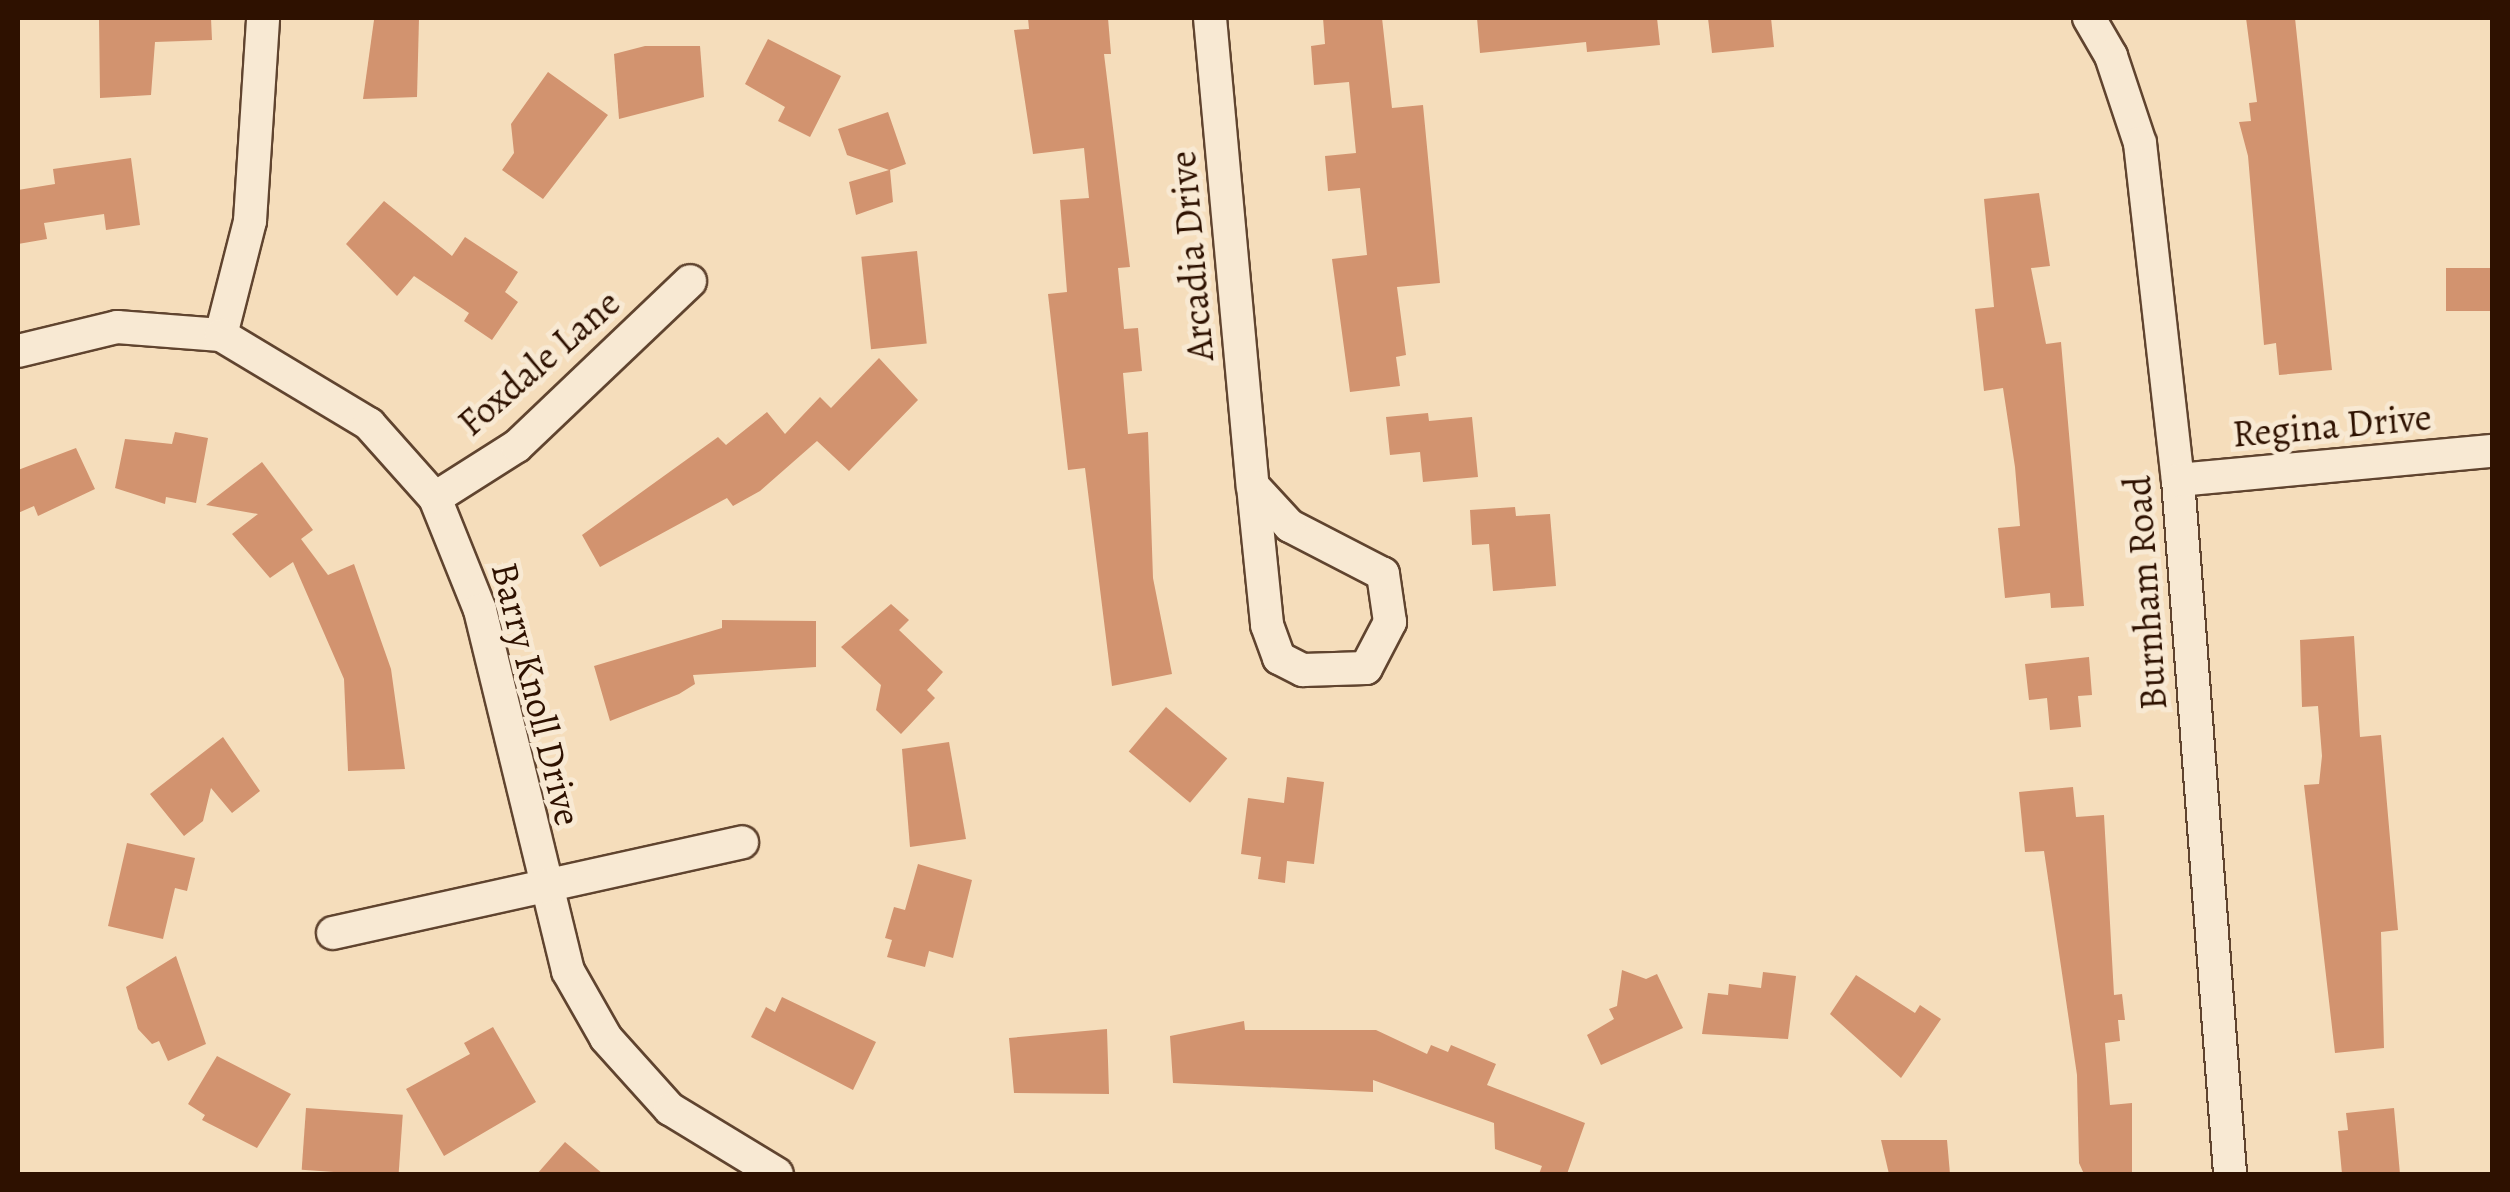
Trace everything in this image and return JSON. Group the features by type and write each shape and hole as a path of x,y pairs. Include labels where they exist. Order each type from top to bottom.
{"street":[{"path":"221,335 250,222 263,18"},
{"name":"Arcadia Drive","path":"1210,18 1253,486 1267,625 1279,658 1304,670 1366,668 1390,622 1383,574 1290,526 1253,486"},
{"name":"Burnham Road","path":"2089,18 2140,144 2178,480 2230,1174"},
{"name":"Foxdale Lane","path":"435,498 517,446 690,281"},
{"name":"Barry Knoll Drive","path":"18,351 116,328 221,335 369,424 435,498 480,610 542,884 568,971 606,1038 670,1109 777,1174"},
{"name":"Regina Drive","path":"2178,480 2492,451"},
{"path":"333,934 742,842"}],"building":[{"path":"99,18 211,18 212,40 155,42 151,95 100,98"},
{"path":"419,18 417,97 363,99 374,20"},
{"path":"1028,18 1108,18 1111,54 1104,54 1130,267 1118,268 1124,329 1138,328 1142,371 1123,373 1128,434 1148,432 1153,578 1172,674 1112,686 1085,468 1068,470 1048,294 1067,292 1060,200 1089,198 1084,148 1033,154 1014,30 1029,29"},
{"path":"1323,18 1382,18 1392,108 1423,105 1440,283 1397,287 1406,355 1396,357 1400,386 1350,392 1332,259 1367,255 1360,188 1328,191 1325,156 1356,153 1349,82 1314,85 1311,46 1325,44"},
{"path":"1477,18 1657,18 1660,45 1587,52 1586,42 1480,53"},
{"path":"1708,18 1771,18 1774,47 1712,53"},
{"path":"2246,18 2295,18 2332,370 2279,375 2276,343 2264,345 2248,156 2239,122 2251,121 2249,103 2257,102"},
{"path":"768,39 841,76 810,137 778,121 785,107 745,84"},
{"path":"645,46 700,46 704,97 619,119 614,54"},
{"path":"548,72 608,115 543,199 502,170 514,153 511,124"},
{"path":"888,112 906,164 890,170 893,202 856,215 849,182 889,170 847,155 838,129"},
{"path":"131,158 140,225 106,230 104,214 44,223 47,239 18,244 18,190 55,184 53,169"},
{"path":"2039,193 2050,266 2031,268 2046,344 2061,342 2084,606 2051,608 2050,593 2005,598 1998,528 2020,526 2003,388 1984,391 1975,309 1994,307 1984,199"},
{"path":"384,201 452,256 465,237 518,272 505,292 518,302 492,340 464,321 469,313 414,276 397,296 346,244"},
{"path":"917,251 927,343 871,349 861,257"},
{"path":"2446,268 2492,268 2492,311 2446,311"},
{"path":"879,358 918,400 849,471 817,441 760,491 733,506 727,498 600,567 582,535 718,437 726,445 767,412 785,434 820,397 831,408"},
{"path":"1428,413 1429,421 1472,417 1478,477 1423,482 1420,452 1390,455 1386,417"},
{"path":"175,432 208,438 196,503 166,497 165,504 115,488 125,439 172,444"},
{"path":"76,448 95,489 38,516 34,506 18,513 18,470"},
{"path":"262,462 313,530 301,539 328,575 354,564 391,669 405,769 348,771 344,679 293,562 270,578 232,534 258,514 206,505"},
{"path":"1515,507 1516,516 1550,514 1556,586 1493,591 1489,544 1472,545 1470,510"},
{"path":"891,604 909,620 899,630 943,672 927,690 935,698 901,734 876,710 881,685 841,647"},
{"path":"722,620 816,621 816,667 693,675 695,684 679,694 610,721 594,666 722,628"},
{"path":"2354,636 2360,737 2381,735 2398,930 2381,932 2384,1048 2335,1053 2304,785 2319,784 2322,756 2318,706 2302,707 2300,640"},
{"path":"2089,657 2092,695 2078,696 2081,727 2050,730 2047,698 2029,700 2025,664"},
{"path":"1166,707 1227,758 1190,803 1129,751"},
{"path":"223,737 260,791 232,813 211,788 203,821 184,836 150,794"},
{"path":"949,742 966,839 910,847 902,749"},
{"path":"1287,777 1324,782 1314,864 1287,861 1285,883 1258,879 1261,857 1241,854 1248,798 1284,803"},
{"path":"2073,787 2076,817 2104,815 2114,995 2122,994 2125,1020 2118,1020 2120,1041 2105,1043 2110,1105 2132,1103 2132,1174 2084,1174 2079,1163 2077,1075 2044,851 2025,852 2019,792"},
{"path":"127,843 195,858 187,891 175,888 163,939 108,926"},
{"path":"918,864 972,880 953,958 929,951 925,967 887,957 892,940 885,938 894,907 905,910"},
{"path":"176,956 206,1044 168,1061 159,1041 152,1044 138,1029 126,987"},
{"path":"1622,970 1646,979 1657,974 1683,1028 1601,1065 1587,1035 1614,1019 1609,1009 1617,1006"},
{"path":"1763,972 1796,976 1788,1039 1702,1034 1708,993 1728,995 1729,984 1761,988"},
{"path":"1856,975 1915,1013 1920,1005 1941,1019 1901,1078 1830,1014"},
{"path":"782,997 876,1042 853,1090 751,1037 766,1007 775,1012"},
{"path":"1244,1021 1245,1030 1376,1030 1427,1054 1431,1045 1448,1052 1451,1045 1496,1064 1487,1085 1585,1123 1567,1174 1539,1174 1542,1166 1495,1149 1494,1123 1373,1080 1373,1092 1173,1083 1170,1036"},
{"path":"493,1027 536,1102 444,1156 406,1089 470,1054 464,1043"},
{"path":"1107,1029 1109,1094 1014,1093 1009,1038"},
{"path":"217,1056 291,1094 257,1148 202,1120 205,1115 188,1104"},
{"path":"306,1108 403,1115 399,1174 302,1170"},
{"path":"2394,1108 2400,1174 2342,1174 2338,1131 2348,1130 2346,1113"},
{"path":"1881,1140 1947,1140 1950,1174 1889,1174"},
{"path":"565,1142 603,1174 537,1174"}]}
